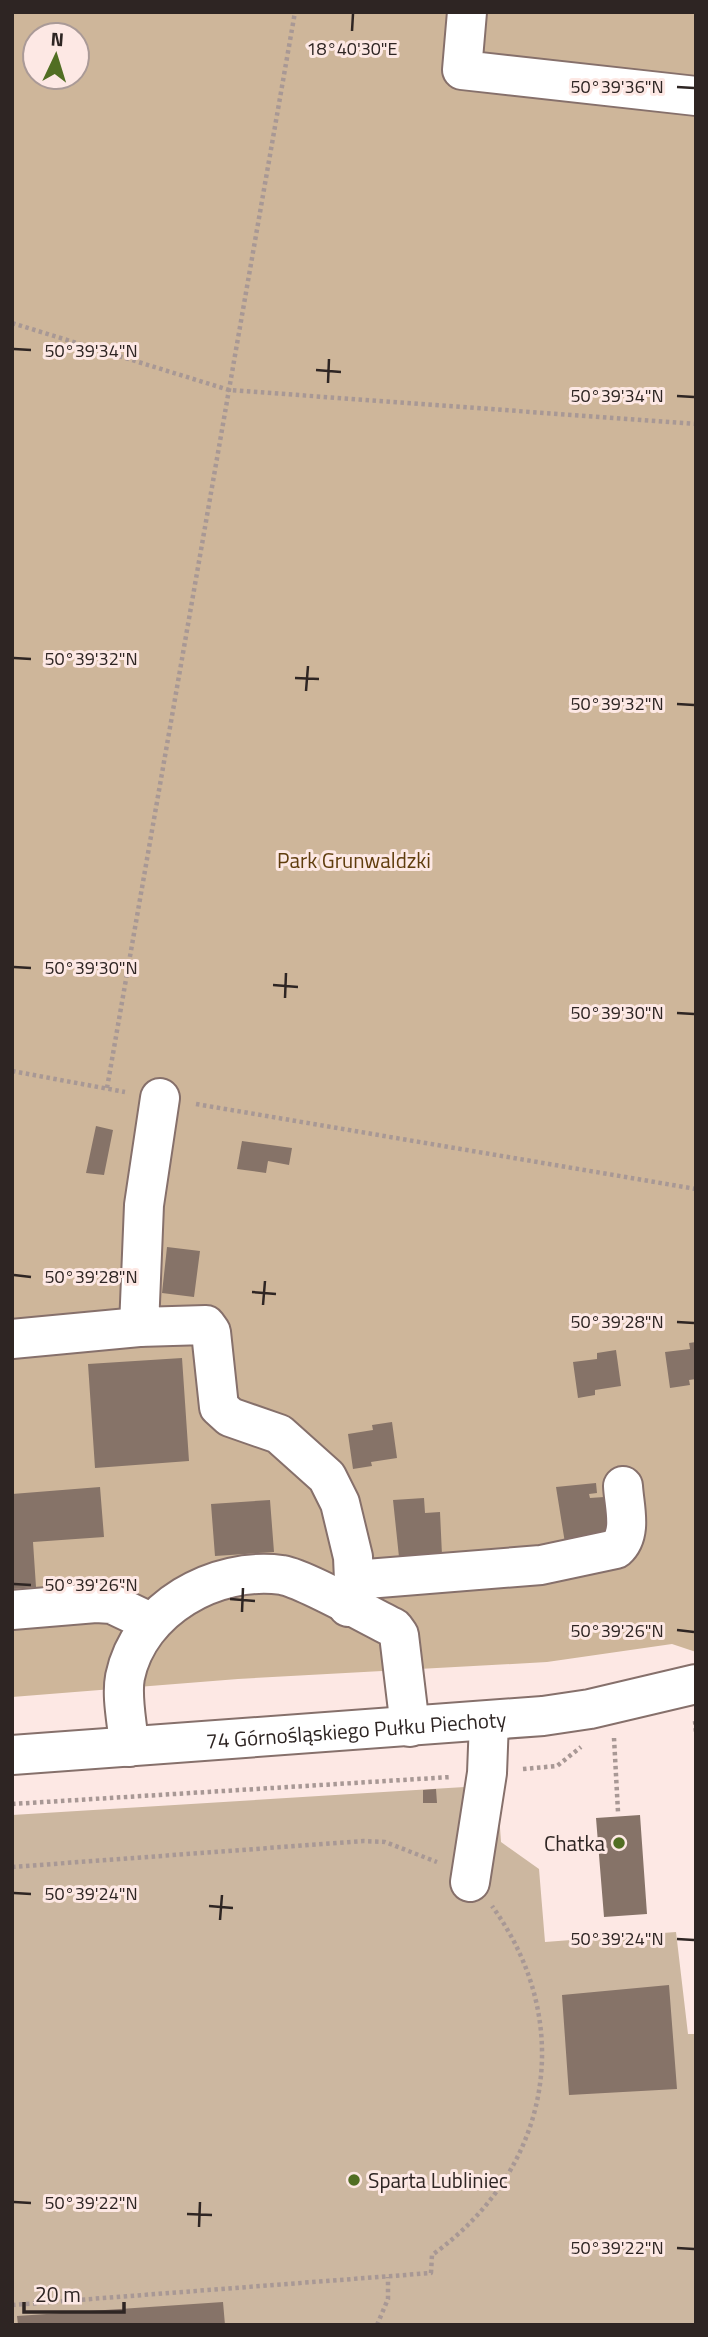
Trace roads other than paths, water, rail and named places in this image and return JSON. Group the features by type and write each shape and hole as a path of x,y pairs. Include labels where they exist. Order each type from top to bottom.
{"street":[{"path":"467,12 462,70 696,96"},
{"path":"139,1327 144,1205 160,1098"},
{"path":"12,1339 139,1327 206,1325 211,1332 219,1408 230,1417 279,1434 327,1477 341,1503 351,1593 399,1635 410,1727"},
{"path":"129,1747 124,1679 130,1661 152,1623 196,1589 219,1579 281,1575 351,1593 529,1567 616,1549 624,1542 627,1533 622,1486"},
{"path":"12,1610 112,1604 152,1623"},
{"name":"74 Górnośląskiego Pułku Piechoty","path":"12,1755 489,1721 590,1709 696,1684"},
{"path":"470,1882 487,1773 489,1721"}],"place":[{"name":"Chatka","path":"619,1843"},
{"name":"Sparta Lubliniec","path":"354,2180"}],"park label":[{"name":"Park Grunwaldzki","path":"354,860"}]}
